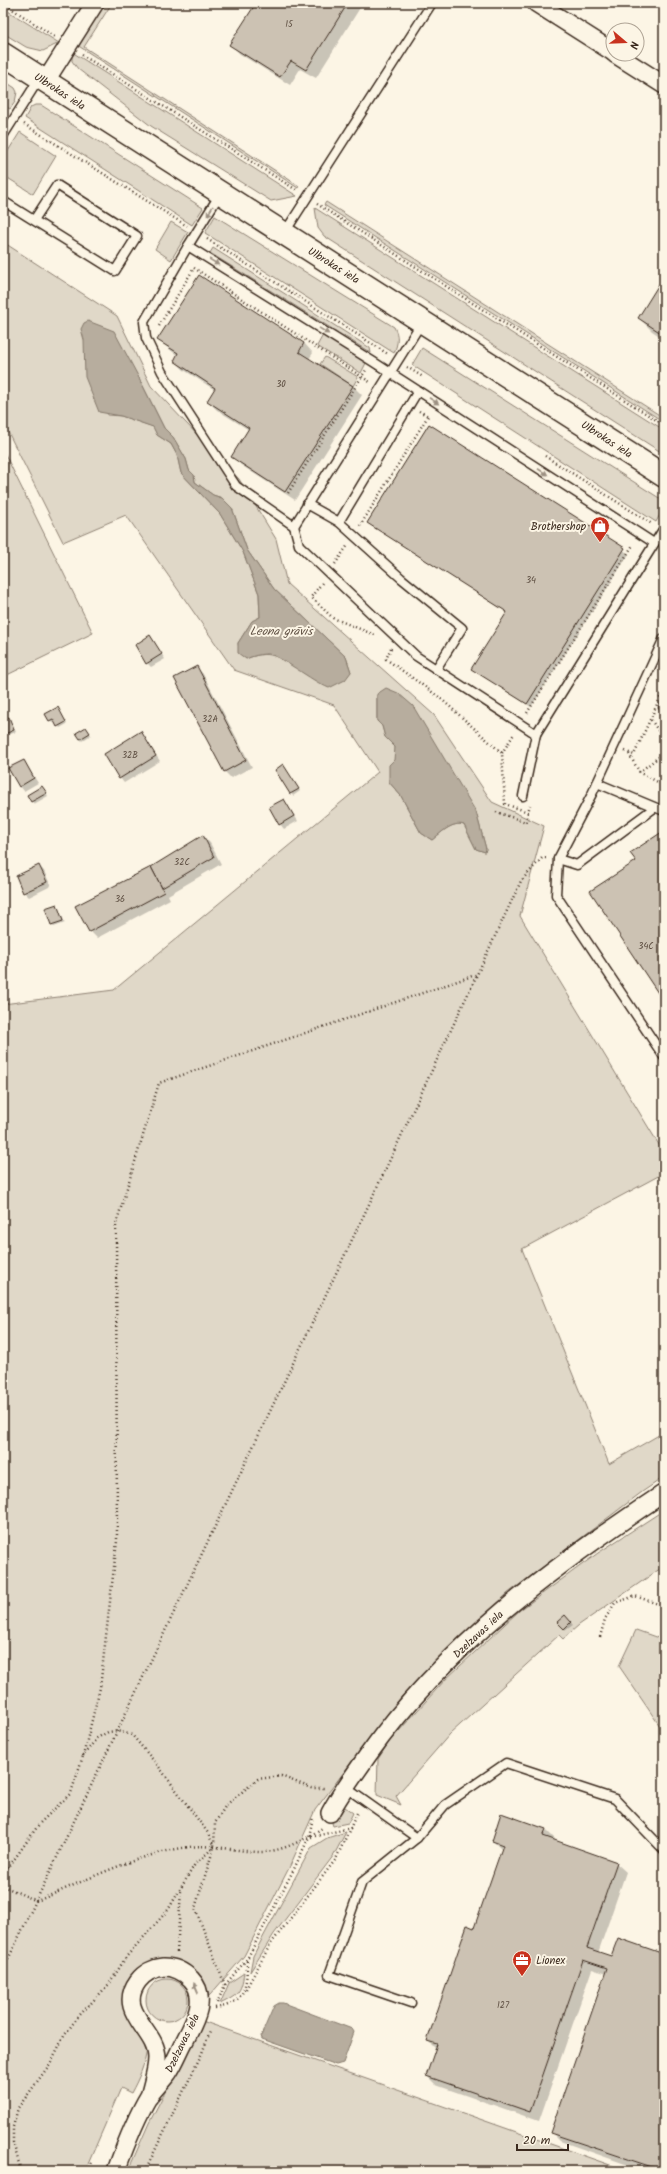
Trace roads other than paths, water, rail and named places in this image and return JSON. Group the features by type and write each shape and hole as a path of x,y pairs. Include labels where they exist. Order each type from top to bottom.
{"main road":[{"name":"Ulbrokas iela","path":"3,54 664,476"}],"street":[{"path":"42,80 68,46 95,3"},
{"path":"536,3 605,47"},
{"path":"628,62 664,85"},
{"name":"Dzelzavas iela","path":"330,1813 345,1787 385,1731 423,1687 465,1645 503,1610 547,1574 609,1529 664,1493"},
{"name":"Dzelzavas iela","path":"116,2171 149,2097 157,2058 154,2044 137,2019 132,2008 132,1997 135,1986 142,1976 152,1970 164,1967 176,1968 186,1974 194,1982 209,2009 196,2018 169,2072 149,2097"}],"lane":[{"path":"284,233 432,3"},
{"path":"3,136 42,80"},
{"path":"3,201 116,271 138,236 57,185 34,220"},
{"path":"220,193 144,322 146,338 162,372 236,486 294,526 299,545 416,656 536,734"},
{"path":"188,246 372,361 654,543"},
{"path":"294,526 423,322"},
{"path":"339,522 418,391"},
{"path":"307,504 339,522 400,578 462,628 436,669"},
{"path":"522,796 536,734 664,528"},
{"path":"664,638 597,783 558,860 556,895 664,1057"},
{"path":"597,783 664,812"},
{"path":"558,860 577,865 654,808"},
{"path":"411,2003 329,1975 362,1882 417,1838 445,1806 506,1763 615,1799 664,1850"},
{"path":"345,1787 417,1838"}],"water":[{"name":"Leona grāvis","path":"88,321 114,331 164,428 173,437 186,459 189,470 194,475 195,482 213,495 222,498 232,508 247,550 274,589 346,657 351,672 345,680 329,688 272,655 262,654 246,659 238,653 238,643 252,621 260,617 259,594 243,552 220,514 181,473 177,455 171,444 157,435 153,427 121,416 99,412 85,377 84,340 81,329 84,323"},
{"path":"386,688 398,693 413,706 476,812 486,849 485,852 476,849 464,825 460,824 451,826 432,840 421,833 401,796 389,782 389,765 394,760 395,747 385,737 382,726 377,721 377,694"},
{"path":"279,2003 283,2003 352,2029 354,2032 343,2063 336,2065 262,2039 261,2036 274,2006"}],"place":[{"name":"Brothershop","path":"600,543"},
{"name":"Lionex","path":"522,1977"}]}
